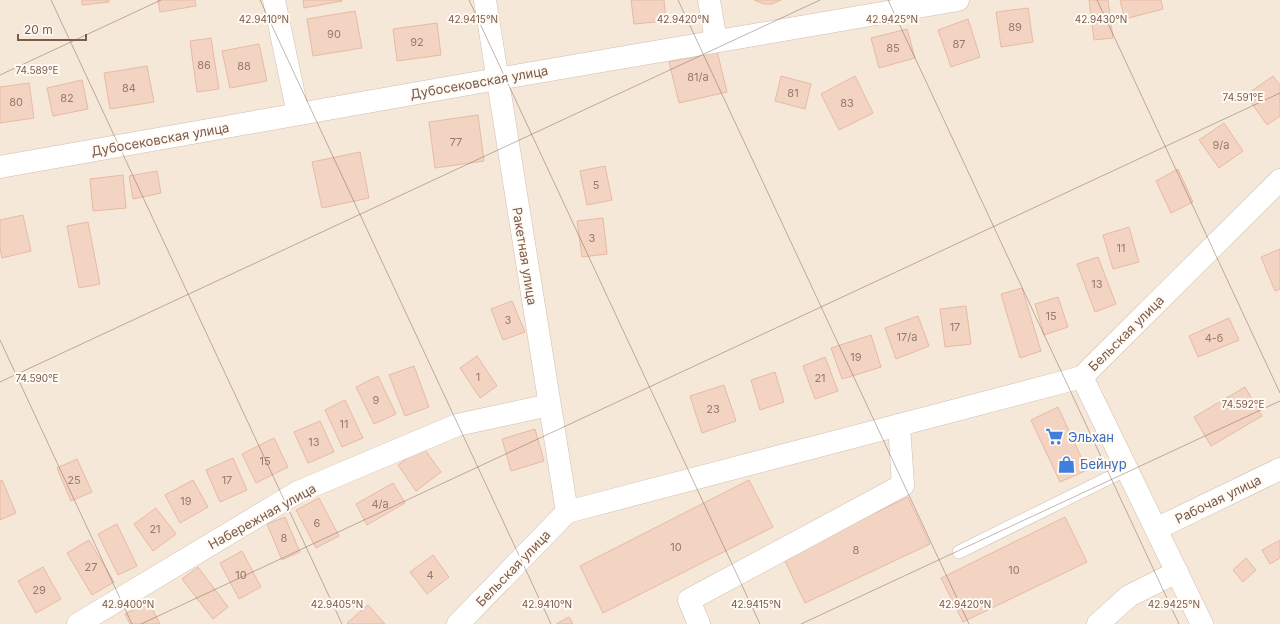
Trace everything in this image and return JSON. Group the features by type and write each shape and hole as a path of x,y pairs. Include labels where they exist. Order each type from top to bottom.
{"street":[{"path":"274,0 298,114"},
{"name":"Ракетная улица","path":"485,0 567,512"},
{"path":"709,0 716,41"},
{"name":"Дубосековская улица","path":"0,167 497,79 958,0"},
{"name":"Бельская улица","path":"1202,624 1082,377 1280,180"},
{"path":"567,512 1082,377"},
{"name":"Набережная улица","path":"78,624 298,492 457,425 549,405"},
{"path":"700,624 689,600 904,484 898,425"},
{"name":"Рабочая улица","path":"1156,529 1280,469"},
{"name":"Бельская улица","path":"463,622 567,512"},
{"path":"1098,624 1129,596 1177,572"}],"lane":[{"path":"959,552 1127,469"}],"shaded area":[{"path":"0,0 1280,0 1280,624 0,624"}],"building":[{"path":"82,0 109,0 109,2 82,5"},
{"path":"158,0 195,0 196,6 160,12"},
{"path":"303,0 342,0 342,1 304,8"},
{"path":"631,0 664,0 666,21 634,24"},
{"path":"754,0 781,0 772,4 764,4"},
{"path":"1089,0 1108,0 1113,38 1094,40"},
{"path":"1120,0 1161,0 1163,9 1125,19"},
{"path":"1028,8 1033,42 1001,47 996,12"},
{"path":"355,11 362,48 313,56 307,19"},
{"path":"968,19 980,57 951,67 938,30"},
{"path":"437,23 441,55 397,61 393,29"},
{"path":"907,29 915,58 879,68 871,38"},
{"path":"211,38 219,89 197,92 190,41"},
{"path":"259,44 267,81 230,88 222,51"},
{"path":"717,51 727,92 679,103 669,62"},
{"path":"147,66 154,102 110,109 104,73"},
{"path":"781,76 811,84 805,109 775,101"},
{"path":"855,76 873,113 839,130 821,94"},
{"path":"1273,76 1280,85 1280,116 1267,125 1246,95"},
{"path":"82,80 88,109 53,116 47,88"},
{"path":"29,83 34,118 0,123 0,87"},
{"path":"478,115 484,161 435,168 429,122"},
{"path":"1224,123 1243,151 1219,168 1199,140"},
{"path":"360,152 369,198 322,208 312,162"},
{"path":"605,166 612,200 587,205 580,171"},
{"path":"1178,169 1193,202 1171,213 1156,181"},
{"path":"157,171 161,193 133,199 129,176"},
{"path":"123,175 126,208 93,211 90,179"},
{"path":"23,215 31,251 2,258 0,248 0,220"},
{"path":"603,218 607,254 582,257 577,221"},
{"path":"88,222 100,284 79,288 67,226"},
{"path":"1129,227 1139,262 1113,269 1103,235"},
{"path":"1280,249 1280,289 1275,291 1261,257"},
{"path":"1098,257 1116,304 1095,312 1077,264"},
{"path":"1022,288 1041,351 1020,358 1001,294"},
{"path":"1058,297 1068,327 1044,335 1035,304"},
{"path":"512,301 525,332 503,340 491,309"},
{"path":"966,306 971,344 945,347 940,309"},
{"path":"918,316 929,346 896,359 885,328"},
{"path":"1229,318 1239,340 1198,357 1189,336"},
{"path":"871,335 881,367 842,379 831,348"},
{"path":"477,356 497,386 480,398 460,368"},
{"path":"825,357 838,391 815,399 803,366"},
{"path":"414,366 429,407 405,416 389,375"},
{"path":"775,372 784,402 760,410 751,380"},
{"path":"378,376 396,414 374,424 356,387"},
{"path":"724,385 736,421 702,433 690,396"},
{"path":"1245,387 1262,416 1211,446 1194,417"},
{"path":"345,400 363,438 342,447 325,410"},
{"path":"1058,407 1087,470 1060,482 1031,420"},
{"path":"320,421 334,452 308,463 294,432"},
{"path":"535,429 544,461 511,471 502,439"},
{"path":"274,438 288,467 256,483 242,454"},
{"path":"423,447 441,472 416,491 398,465"},
{"path":"233,458 247,490 220,502 206,470"},
{"path":"77,459 92,492 71,501 57,468"},
{"path":"2,480 16,513 0,520 0,481"},
{"path":"193,480 208,507 180,523 165,495"},
{"path":"749,480 773,527 603,613 580,566"},
{"path":"393,483 405,503 367,525 356,504"},
{"path":"908,497 930,544 805,603 783,557"},
{"path":"319,498 339,536 316,548 296,510"},
{"path":"156,508 176,534 153,551 134,524"},
{"path":"285,517 300,552 282,560 267,524"},
{"path":"1065,517 1087,562 963,622 941,578"},
{"path":"117,524 137,566 118,575 98,534"},
{"path":"89,540 114,582 92,595 67,553"},
{"path":"1280,540 1280,558 1270,564 1262,550"},
{"path":"242,551 261,587 239,599 220,563"},
{"path":"433,555 449,577 427,594 410,572"},
{"path":"1246,558 1256,570 1243,582 1233,570"},
{"path":"43,567 61,599 36,613 18,581"},
{"path":"198,567 228,607 213,619 182,579"},
{"path":"149,602 160,624 130,624 125,614"},
{"path":"368,605 385,624 347,623"},
{"path":"569,617 573,624 556,624"}],"place":[{"name":"Эльхан","path":"1055,437"},
{"name":"Бейнур","path":"1067,464"}]}
